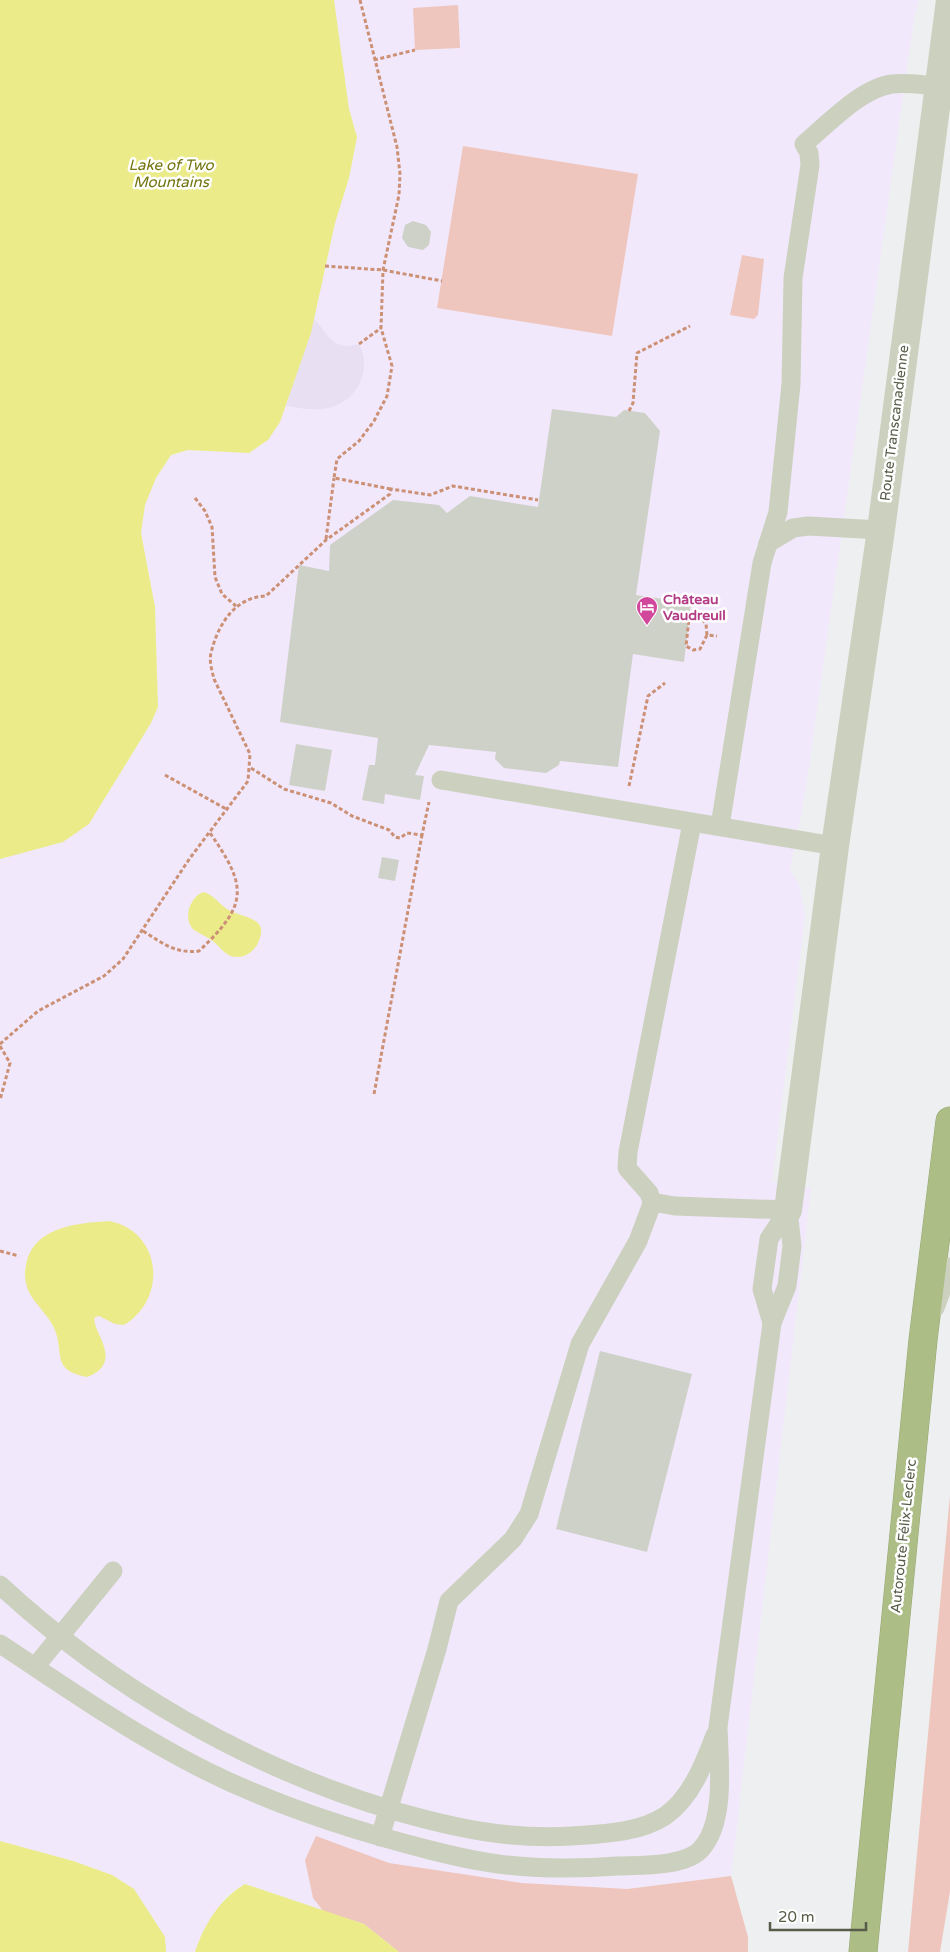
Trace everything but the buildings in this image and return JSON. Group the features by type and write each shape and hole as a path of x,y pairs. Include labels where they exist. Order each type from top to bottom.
{"highway":[{"name":"Autoroute Félix-Leclerc","path":"863,1952 923,1340 950,1121"}],"street":[{"name":"Route Transcanadienne","path":"788,1210 835,846 880,530 950,0"}],"lane":[{"path":"720,826 762,563 778,512 791,384 793,278 810,165 809,153 804,144 850,106 879,87 899,84 938,86"},
{"path":"768,543 793,528 808,526 880,530"},
{"path":"441,780 692,824 720,826 835,846"},
{"path":"380,1837 437,1649 449,1601 513,1539 529,1514 580,1344 638,1241 652,1202 649,1193 627,1168 628,1152 692,824"},
{"path":"0,1644 139,1735 217,1776 313,1815 380,1837 449,1855 497,1864 544,1868 650,1864 688,1858 703,1847 714,1823 720,1791 718,1727 772,1324 787,1286 792,1246 788,1210 675,1206 652,1202"},
{"path":"923,1340 950,1267"},
{"path":"35,1667 113,1571"},
{"path":"0,1585 100,1667 146,1697 226,1742 308,1781 352,1798 460,1828 518,1837 591,1835 628,1830 650,1823 665,1815 678,1804 703,1766 718,1727"}],"path":[{"path":"326,540 337,459 359,441 374,421 387,396 392,366 381,328 382,270 399,195 400,174 396,147 360,0"},
{"path":"374,60 415,50"},
{"path":"325,266 382,270 442,281"},
{"path":"629,411 633,403 637,353 690,326"},
{"path":"359,344 381,328"},
{"path":"334,478 346,482 430,495 454,486 538,500"},
{"path":"0,1100 10,1063 0,1045 38,1011 59,998 104,976 123,959 190,858 248,781 251,768 248,748 214,679 211,667 211,654 220,632 236,606 241,601 254,596 266,596 326,540 390,494 391,489"},
{"path":"195,498 206,511 212,527 215,577 222,594 236,606"},
{"path":"689,619 702,619 706,624 707,635 700,649 693,650 686,646 689,619"},
{"path":"707,635 718,636"},
{"path":"632,766 648,696 666,683"},
{"path":"251,768 284,789 331,803 352,816 389,830 395,837 400,838 407,833 422,835"},
{"path":"165,775 228,810"},
{"path":"374,1094 433,779 441,780"},
{"path":"142,931 170,948 184,953 199,951 208,943 234,909 239,891 236,875 225,854 210,833"},
{"path":"0,1251 19,1256"}],"shaded area":[{"path":"334,0 919,0 914,18 806,788 790,870 799,884 805,915 772,1182 811,1188 731,1876 627,1889 579,1952 399,1952 364,1924 245,1884 226,1895 199,1940 195,1952 166,1952 165,1937 134,1889 112,1875 73,1861 0,1841 0,859 63,842 105,798 151,724 158,707 155,607 141,533 145,505 156,478 171,456 188,450 249,453 268,440 280,422 314,319 335,223 349,178 357,137 349,109"},
{"path":"458,5 460,48 415,50 413,8"},
{"path":"463,146 638,174 612,336 437,308"},
{"path":"742,255 764,259 758,315 754,319 730,315"},
{"path":"950,1495 950,1891 940,1952 908,1952"},
{"path":"316,1836 389,1863 522,1883 627,1889 731,1876 748,1937 748,1952 399,1952 364,1924 323,1911 313,1898 305,1860"}],"sand":[{"path":"314,319 337,344 350,346 359,344 363,354 363,374 354,392 339,404 329,408 318,409 286,406"}],"water":[{"name":"Lake of Two Mountains","path":"0,0 334,0 349,109 357,137 349,178 335,223 311,333 280,422 268,440 249,453 188,450 171,455 156,478 145,505 141,533 155,607 158,707 151,723 89,824 63,842 0,859"},
{"path":"203,892 213,897 227,909 254,920 258,924 261,929 261,936 252,951 242,956 231,956 212,940 194,930 190,925 189,909 194,898"},
{"path":"109,1221 127,1227 140,1238 149,1251 153,1267 153,1283 148,1299 138,1313 124,1325 115,1324 99,1316 95,1317 106,1355 99,1371 87,1377 67,1370 63,1364 57,1335 48,1317 28,1289 25,1269 30,1253 46,1235 83,1223"},
{"path":"0,1841 73,1861 112,1875 134,1889 165,1937 166,1952 0,1952"},
{"path":"245,1884 364,1924 399,1952 195,1952 203,1932 214,1913 228,1897"}],"place":[{"name":"Château Vaudreuil","path":"647,626"}]}
